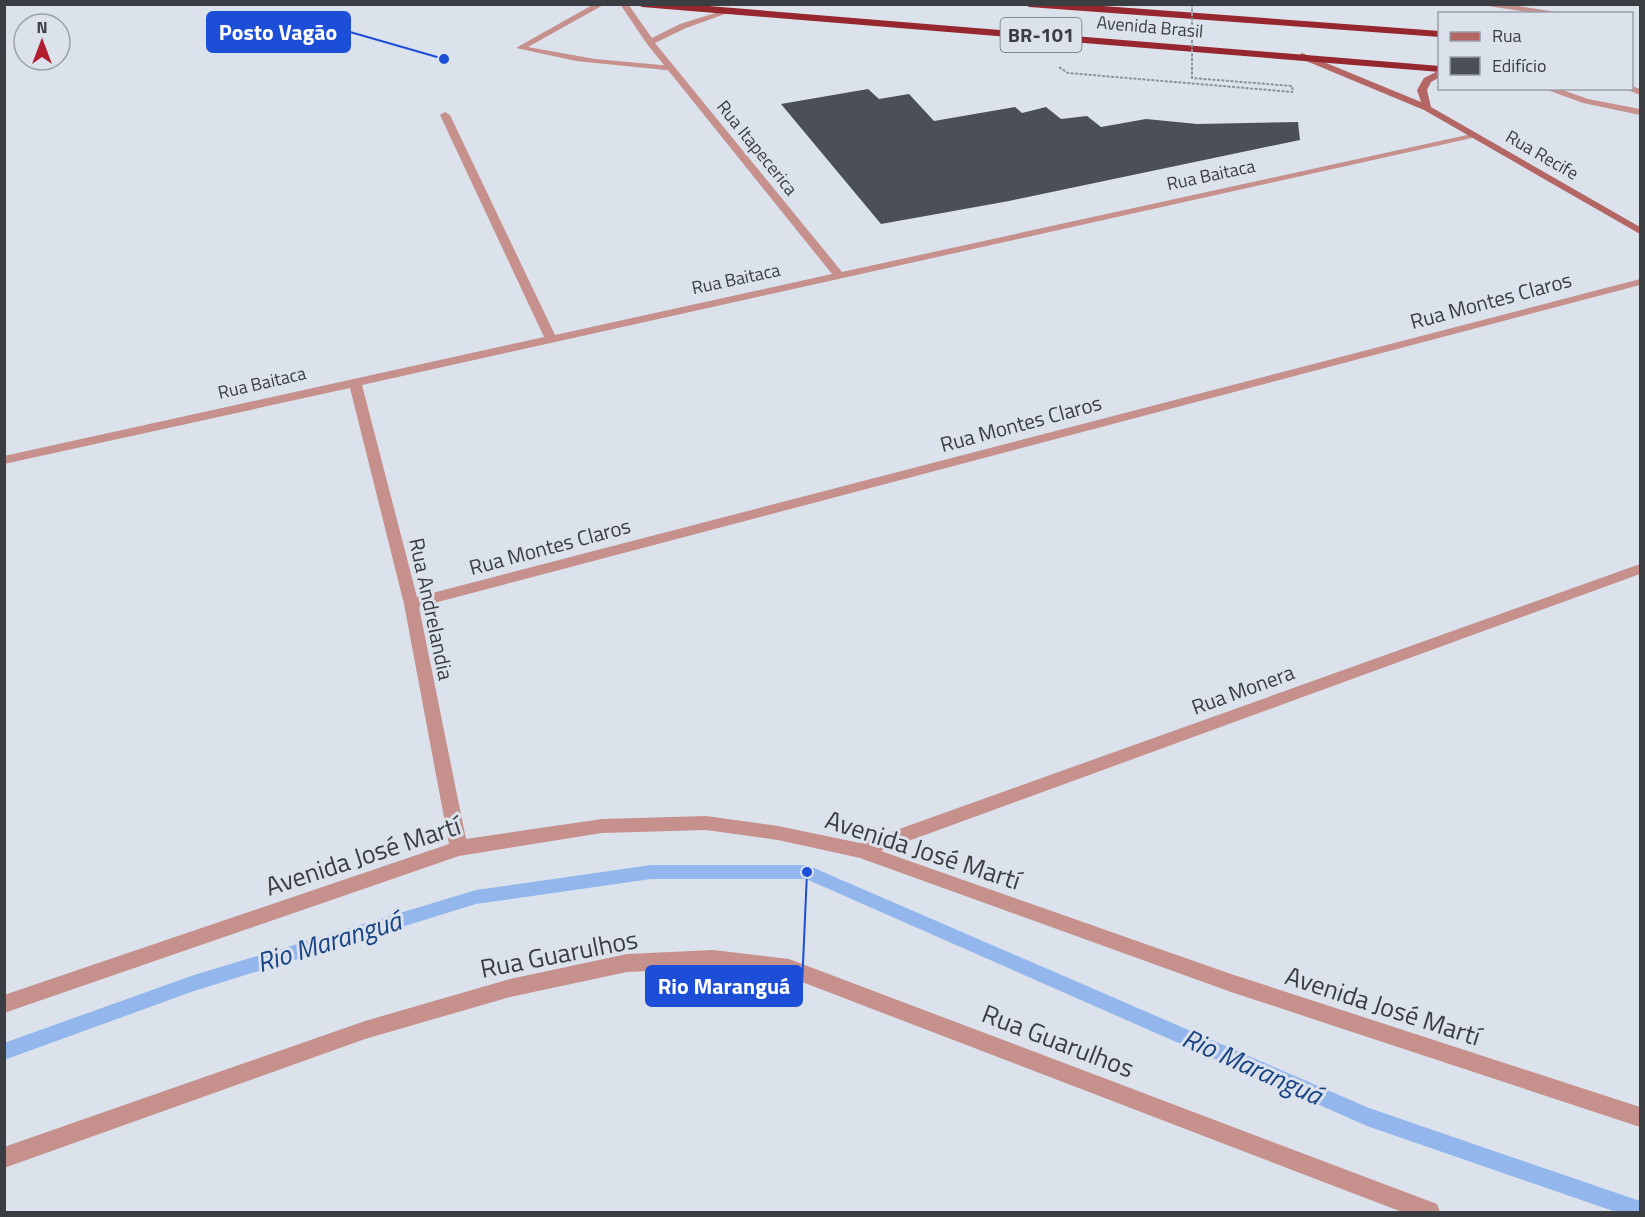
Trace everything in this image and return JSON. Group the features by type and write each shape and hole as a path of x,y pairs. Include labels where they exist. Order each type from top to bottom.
{"highway":[{"name":"Avenida Brasil","path":"642,4 1302,56 1438,71"},
{"name":"Avenida Brasil","path":"1029,4 1438,34"}],"street":[{"path":"601,4 520,48 556,57 591,62 672,69"},
{"name":"Rua Itapecerica","path":"624,4 650,42 838,275"},
{"path":"1479,4 1549,12"},
{"path":"650,42 683,26 722,12"},
{"name":"Rua Recife","path":"1302,56 1427,108 1641,231"},
{"path":"1427,108 1422,90 1427,80 1438,72"},
{"path":"1552,90 1586,101 1641,112"},
{"path":"445,115 550,338"},
{"name":"Rua Baitaca","path":"4,460 1476,136"},
{"name":"Rua Montes Claros","path":"411,604 1641,282"},
{"name":"Rua Andrelandia","path":"355,381 411,604 459,848"},
{"name":"Rua Monera","path":"860,850 1641,569"},
{"name":"Avenida José Martí","path":"4,1004 459,848 602,826 706,823 778,833 860,850 1231,983 1641,1117"},
{"name":"Rua Guarulhos","path":"4,1158 364,1030 498,992 627,963 713,959 789,968 1429,1212"}],"path":[{"path":"1044,35 1050,60 1068,73 1293,92 1292,86 1192,78 1192,4"}],"building":[{"path":"868,89 879,99 909,94 934,121 1015,107 1022,113 1046,107 1061,119 1087,116 1101,127 1146,119 1197,124 1298,122 1300,140 1009,201 881,224 781,104"}],"waterway":[{"name":"Rio Maranguá","path":"4,1052 194,983 476,897 651,872 807,872 1367,1117 1640,1211"}],"place":[{"name":"Posto Vagão","path":"444,59"},
{"name":"Rio Maranguá","path":"807,872"}]}
